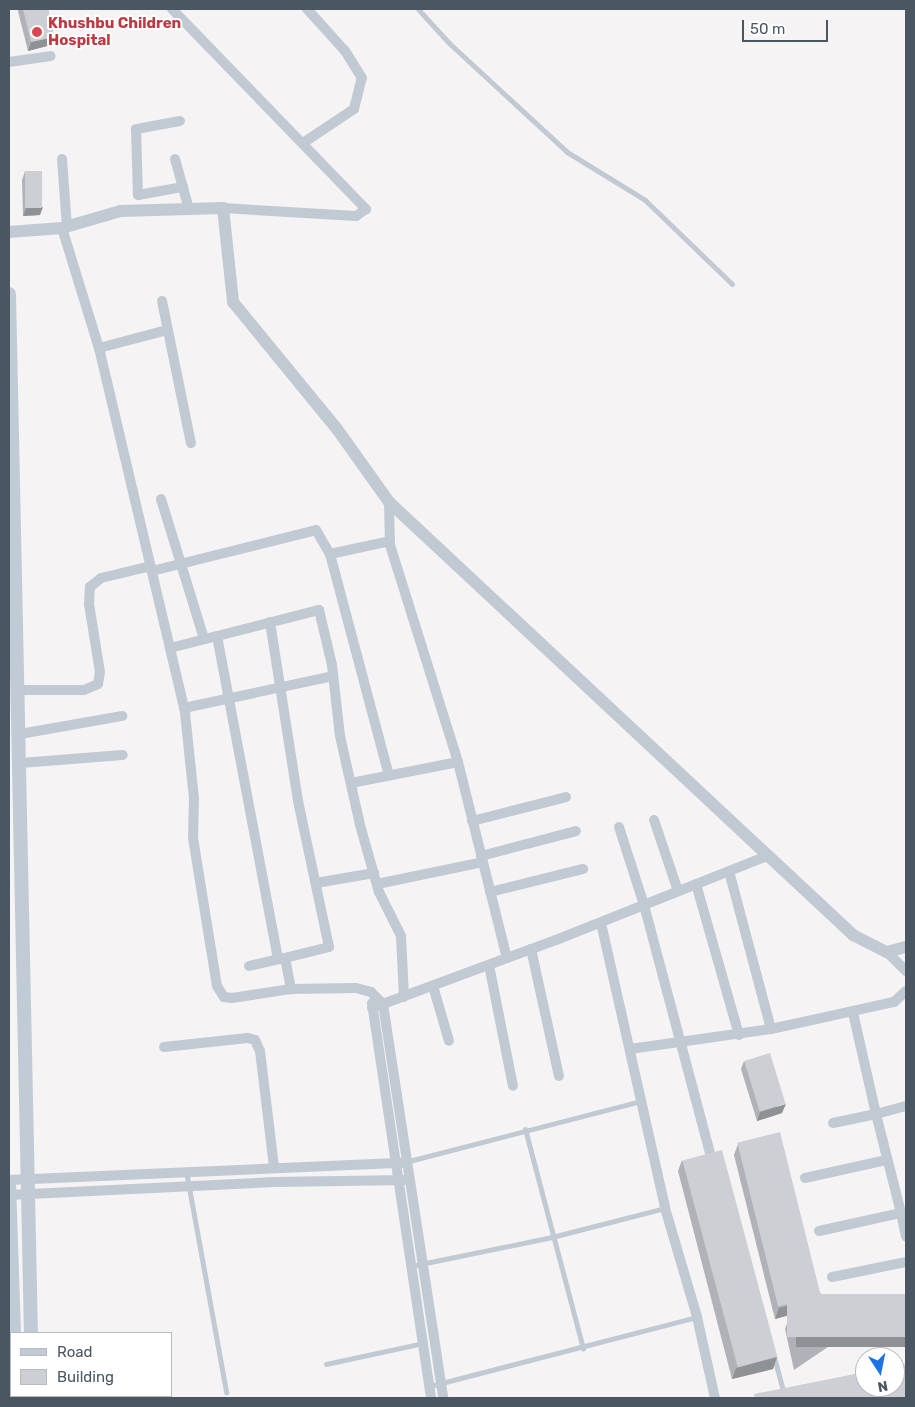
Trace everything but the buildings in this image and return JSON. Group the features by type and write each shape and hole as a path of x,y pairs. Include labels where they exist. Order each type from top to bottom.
{"main road":[{"path":"9,294 16,730 20,764 30,1179 31,1332"},
{"path":"9,1181 12,1330"}],"street":[{"path":"9,232 65,228 120,211 223,208 356,216 364,212 362,201 172,9"},
{"path":"303,143 354,110 362,78 345,51 307,9"},
{"path":"9,62 51,56"},
{"path":"180,121 136,129 138,195 183,187"},
{"path":"62,159 65,228 99,348 184,708 194,798 193,838 217,986 224,997 232,998 291,989 343,988 371,992 383,1004 403,1162 400,1180 431,1398"},
{"path":"175,159 189,209"},
{"path":"223,208 233,302 337,429 389,502 853,935 887,952 906,971"},
{"path":"162,300 191,443"},
{"path":"99,348 167,330"},
{"path":"161,499 204,639"},
{"path":"389,502 390,541 434,692 458,762 506,958"},
{"path":"16,700 84,690 98,684 100,672 89,604 90,587 101,578 182,564 316,530 330,554 389,775"},
{"path":"330,554 390,541"},
{"path":"170,648 319,610 333,676 340,736 351,782 377,884 401,936 404,997"},
{"path":"249,966 329,947 298,801 282,688 270,622"},
{"path":"217,636 282,959 291,989"},
{"path":"184,708 333,676"},
{"path":"16,730 122,716"},
{"path":"20,764 123,756"},
{"path":"351,782 458,762"},
{"path":"472,821 566,798"},
{"path":"654,820 678,892"},
{"path":"618,827 644,905 678,1040 710,1153"},
{"path":"377,884 482,859 576,832"},
{"path":"372,1008 490,965 767,856"},
{"path":"490,892 583,869"},
{"path":"729,871 771,1029"},
{"path":"316,883 374,873"},
{"path":"696,884 739,1035"},
{"path":"601,922 666,1208 697,1317 715,1398"},
{"path":"887,952 906,947"},
{"path":"531,949 559,1076"},
{"path":"490,965 513,1086"},
{"path":"433,986 449,1041"},
{"path":"630,1049 678,1040 739,1035 853,1013 894,1002 906,990"},
{"path":"371,992 372,1008 403,1162 411,1179 443,1398"},
{"path":"853,1013 887,1160 904,1212 906,1236"},
{"path":"164,1047 248,1038 255,1040 260,1051 274,1166"},
{"path":"833,1122 906,1106"},
{"path":"805,1178 887,1160"},
{"path":"9,1181 274,1166 403,1162"},
{"path":"9,1195 411,1179"},
{"path":"819,1231 904,1212"},
{"path":"832,1277 906,1262"}],"lane":[{"path":"418,9 449,43 567,152 645,200 732,284"},
{"path":"403,1162 525,1129 641,1101"},
{"path":"525,1129 552,1237 583,1348"},
{"path":"186,1171 226,1392"},
{"path":"411,1266 552,1237 666,1208"},
{"path":"430,1386 697,1317"},
{"path":"326,1364 423,1343"},
{"path":"772,1347 784,1394 793,1392"}],"place":[{"name":"Khushbu Children Hospital","path":"37,32"}]}
